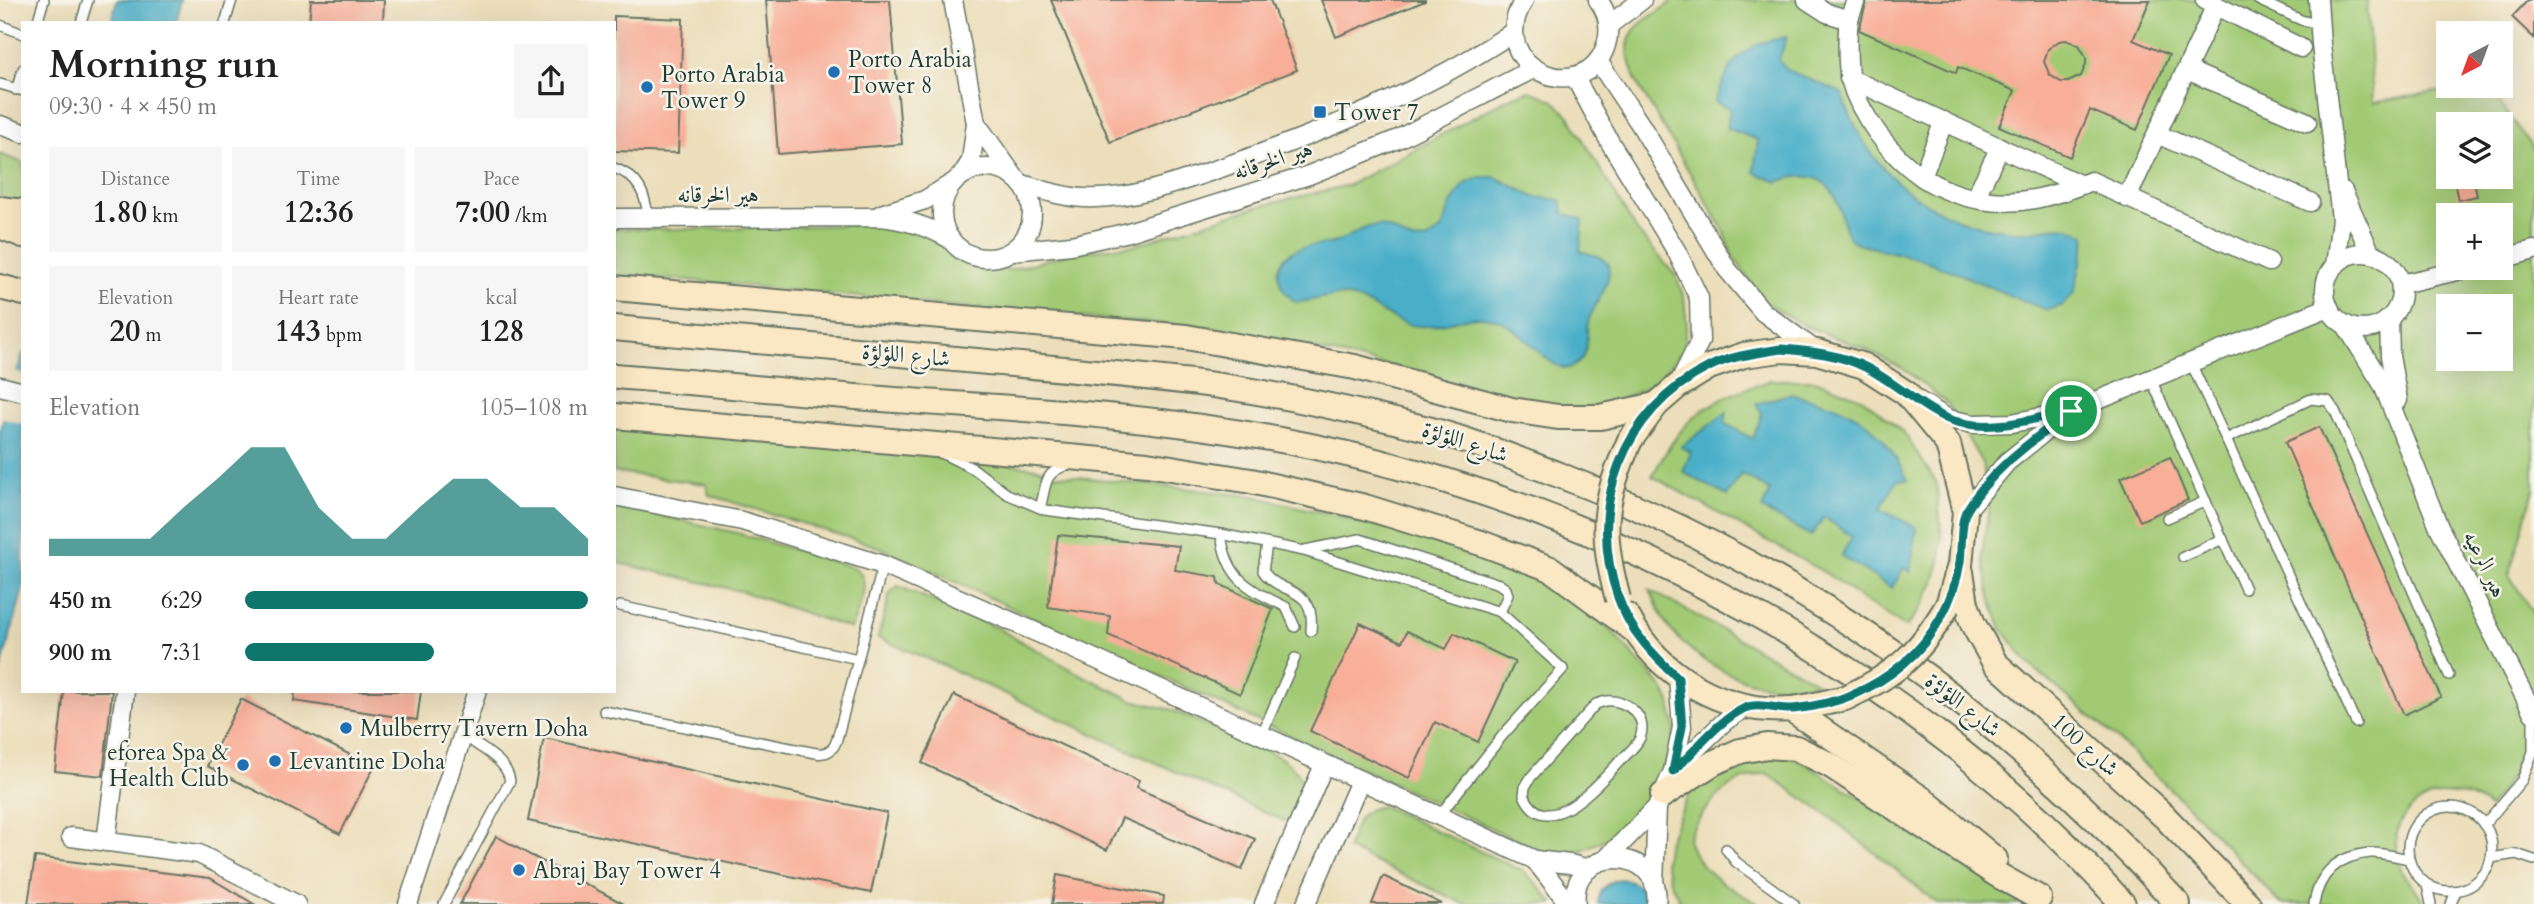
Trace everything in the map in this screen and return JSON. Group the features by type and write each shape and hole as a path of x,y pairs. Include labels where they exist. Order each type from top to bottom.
{"main road":[{"path":"0,209 21,212"},
{"path":"0,226 21,233"},
{"path":"0,287 21,292"},
{"path":"616,288 1186,337 1355,367 1512,411 1558,417 1600,417 1656,405"},
{"name":"شارع اللؤلؤة","path":"616,328 1195,383 1331,407 1417,426 1522,461 1656,516 1717,545 1794,588 1867,634 1960,699 2037,765 2110,833 2178,904"},
{"path":"1781,349 1817,352 1864,366 1906,393 1948,444 1965,512 1960,565 1948,605 1930,636 1906,662 1877,683 1845,698 1791,709 1748,706 1708,694 1678,678 1654,655 1634,629 1618,599 1607,559 1606,518 1613,477 1630,440 1656,405 1678,386 1709,367 1744,355 1781,349"},
{"name":"شارع اللؤلؤة","path":"616,376 1185,424 1306,445 1399,467 1494,496 1570,525 1689,578 1767,620 1835,663 1953,747 2009,793 2063,842 2123,904"},
{"path":"616,416 1147,464 1251,481 1365,507 1481,542 1551,569 1634,629"},
{"name":"شارع 100","path":"1960,565 1962,585 1973,624 1995,663 2165,817 2248,904"},
{"path":"1791,709 1881,768 1932,806 2042,901"},
{"path":"1660,801 1713,763 1740,751 1767,746 1796,748 1830,765 1996,874 2042,901"}],"street":[{"path":"953,0 976,123 971,162 943,199 942,219 950,239 967,254 979,258 1002,256 1013,251 1029,232 1032,207 1019,181 976,123"},
{"path":"1517,4 1513,32 1519,53 1534,69 1560,78 1587,70 1598,61 1605,50 1609,25 1598,0"},
{"path":"1609,25 1642,0"},
{"path":"1807,0 1827,13 1849,20"},
{"path":"1856,0 1849,20 1849,78 1866,116 1894,152 1922,177 1947,190 1975,198 2027,201 2060,194 2091,181 2269,262"},
{"path":"2318,0 2341,219 2335,266 2326,286 2329,307 2336,317 2354,328 2372,328 2389,319 2400,303 2401,284 2390,265 2371,254 2351,255 2335,266"},
{"path":"2127,198 2187,70 2211,3 2301,48"},
{"name":"هير الخرقانه","path":"1019,181 1062,195 1083,198 1138,193 1192,178 1319,131 1411,90 1476,57 1513,32"},
{"path":"1598,61 1640,124 1727,269 1763,312 1817,352"},
{"name":"هير الخرقانه","path":"1013,251 1071,246 1125,233 1309,175 1398,139 1534,69"},
{"path":"2187,70 2307,122"},
{"path":"1574,76 1611,144 1677,252 1699,298 1700,341 1678,386"},
{"path":"1849,78 2081,185"},
{"path":"1922,177 1944,121"},
{"path":"0,125 21,132"},
{"path":"2157,134 2310,202"},
{"path":"1975,198 2000,147"},
{"path":"958,178 984,168 995,168 1019,181"},
{"name":"هير الخرقانه","path":"864,218 917,203 958,178"},
{"path":"2338,179 2371,254"},
{"name":"هير الخرقانه","path":"616,218 881,217 915,223 950,239"},
{"path":"2513,256 2534,250"},
{"path":"2401,284 2436,276"},
{"path":"1906,393 1948,419 1975,424 2012,423 2071,411 2329,307"},
{"name":"هير الرعيه","path":"2389,319 2390,356 2402,431"},
{"name":"هير الرعيه","path":"2345,324 2383,385 2439,527 2533,713"},
{"path":"0,386 21,391"},
{"path":"1965,512 2007,462 2071,411"},
{"path":"616,496 742,521 883,565 1535,860 1589,869"},
{"path":"1576,904 1577,887 1582,875 1606,859 1660,801 1673,771 1682,727 1678,678"},
{"path":"106,842 125,693"},
{"path":"408,904 476,693"},
{"path":"1673,771 1725,721 1748,706"},
{"path":"1264,904 1324,765"},
{"path":"1306,904 1360,781"},
{"path":"1658,897 1660,801"},
{"path":"71,837 200,854 296,904"},
{"path":"1606,859 1620,858 1634,862 1646,871 1658,897"},
{"path":"1535,860 1569,904"}],"lane":[{"path":"38,21 44,0"},
{"path":"82,21 88,0"},
{"path":"226,21 232,0"},
{"path":"2258,0 2301,20 2320,25"},
{"path":"0,24 21,33"},
{"path":"0,84 20,91"},
{"path":"616,169 637,182 644,194 648,218"},
{"path":"2191,363 2356,723"},
{"path":"2151,379 2245,589"},
{"path":"2226,439 2311,398 2328,401 2336,411 2449,675"},
{"path":"923,443 974,469 1007,494 1040,508 1222,534 1304,551 1500,612 1563,669 1503,736 1438,817"},
{"path":"1040,508 1049,473 1083,458"},
{"path":"2167,518 2206,501"},
{"path":"1222,534 1228,565 1240,581 1252,591 1286,607 1295,627"},
{"path":"1304,551 1360,539 1499,584 1506,589 1508,595 1500,612"},
{"path":"2183,556 2223,539"},
{"path":"1267,544 1263,571 1268,578 1292,589 1304,599 1311,611 1311,631"},
{"path":"604,712 824,754 836,743 883,565"},
{"path":"620,606 858,659"},
{"path":"1261,736 1295,658"},
{"path":"1617,701 1627,705 1635,713 1640,723 1640,737 1591,793 1568,809 1547,814 1534,808 1524,791 1531,777 1596,704 1617,701"},
{"name":"هير الرعيه","path":"2484,825 2522,779 2533,752 2533,713"},
{"path":"444,904 510,780 509,772 503,764 464,736"},
{"path":"2451,807 2469,812 2484,825 2489,835 2491,858 2487,870 2479,880 2468,887 2456,891 2436,889 2415,874 2407,849 2417,822 2432,811 2451,807"},
{"path":"1726,849 1736,862 1794,904"},
{"path":"2314,904 2317,887 2327,871 2348,858 2372,853 2409,859"},
{"path":"2491,858 2516,854 2534,860"},
{"path":"2427,885 2431,904"},
{"path":"2451,904 2456,891"}],"green space":[{"path":"1675,0 2367,0 2373,103 2436,92 2436,98 2496,98 2506,112 2436,112 2436,189 2513,189 2513,121 2534,150 2534,489 2509,575 2534,615 2534,736 2523,742 2520,763 2489,808 2468,796 2440,795 2417,804 2401,821 2396,846 2399,864 2424,904 2281,904 2191,809 2117,739 2028,663 2002,629 1991,600 1982,554 1990,501 1982,463 1947,403 1902,368 1865,349 1805,326 1766,303 1732,255 1724,231 1636,81 1628,51 1629,40 1640,24"},
{"path":"1530,91 1553,100 1569,116 1637,231 1676,276 1684,298 1687,325 1683,349 1665,372 1646,388 1613,403 1578,410 1529,407 1394,367 1214,328 687,280 616,276 616,229 878,224 926,233 961,260 984,270 1013,269 1074,252 1135,245 1256,207 1349,185 1511,97"},
{"path":"0,154 21,162 21,206 0,198"},
{"path":"1771,380 1815,380 1862,398 1904,433 1936,482 1942,535 1940,561 1934,582 1922,606 1907,627 1827,574 1652,476 1675,438 1701,411 1730,395"},
{"path":"616,421 901,449 1038,468 1051,474 1253,496 1403,532 1546,581 1580,604 1613,633 1662,687 1670,702 1675,729 1670,754 1645,802 1607,839 1582,850 1543,852 882,548 709,495 706,484 616,472"},
{"path":"616,505 737,533 855,568 861,574 864,588 851,629 744,592 616,562"},
{"path":"898,586 997,628 1132,700 1172,710 1278,756 1296,772 1303,786 1300,803 1290,824 878,638 890,593"},
{"path":"1650,590 1818,683 1790,687 1769,686 1722,670 1693,651 1669,628"},
{"path":"1779,755 1801,761 1969,866 2021,904 1938,904 1830,817 1766,773 1739,781 1720,794 1696,823 1688,838 1692,850 1707,870 1726,885 1759,904 1681,904 1669,879 1665,862 1667,845 1689,793 1725,765"},
{"path":"1383,806 1523,871 1554,904 1464,904 1347,849 1362,815"}],"water":[{"path":"117,0 182,0 177,21 112,21"},
{"path":"1787,37 1779,60 1787,70 1842,93 1853,122 1885,170 1929,205 1955,218 1983,226 2013,231 2059,227 2076,230 2085,235 2086,242 2074,293 2063,305 2048,310 1930,263 1855,242 1846,232 1840,209 1824,183 1808,177 1777,182 1754,172 1758,140 1727,128 1730,109 1715,102 1726,76 1739,57 1758,44"},
{"path":"1480,177 1495,177 1534,197 1561,200 1563,213 1583,220 1580,251 1600,257 1609,265 1605,287 1589,319 1585,351 1575,365 1560,367 1514,330 1495,319 1474,317 1433,325 1411,325 1352,298 1332,296 1296,302 1284,290 1279,269 1286,256 1294,251 1336,242 1375,226 1385,227 1411,240 1427,240 1442,229 1451,204 1463,185"},
{"path":"21,359 21,596 0,673 0,431"},
{"path":"1789,394 1831,405 1861,419 1885,443 1908,480 1897,480 1880,509 1917,528 1910,572 1904,567 1892,588 1841,556 1852,537 1824,517 1811,536 1762,509 1770,491 1742,474 1727,496 1683,472 1691,452 1681,447 1727,412 1725,423 1753,439 1762,413 1756,404"},
{"path":"1620,879 1638,886 1647,904 1598,904 1604,888"}],"pier":[{"path":"14,371 21,373 21,423 1,418"}],"building":[{"path":"311,0 384,0 383,21 309,21"},
{"name":"Porto Arabia Tower 8","path":"766,0 890,0 902,144 778,154"},
{"path":"1051,0 1270,0 1297,70 1110,142"},
{"path":"1321,0 1425,0 1425,1 1336,37"},
{"path":"1867,0 2150,0 2133,40 2169,55 2137,130 2090,110 2070,157 1999,126 2015,91 1958,67 1956,73 1859,30","holes":["2066,40 2079,45 2086,57 2081,76 2061,82 2050,75 2044,62 2048,49 2059,41"]},
{"path":"2528,0 2534,0 2534,38 2512,17"},
{"name":"Porto Arabia Tower 9","path":"614,16 683,19 678,153 616,151"},
{"path":"2456,189 2476,189 2477,196 2458,200"},
{"path":"2319,427 2441,697 2404,715 2285,442"},
{"path":"2170,457 2188,500 2140,521 2120,478"},
{"path":"1058,535 1179,546 1175,570 1218,577 1219,584 1273,609 1240,694 1108,635 1110,616 1048,607"},
{"path":"1360,623 1402,642 1407,631 1446,649 1454,633 1515,662 1478,742 1435,722 1409,778 1310,731"},
{"path":"64,693 112,693 103,776 55,771"},
{"path":"295,693 421,693 417,720 294,701"},
{"path":"954,695 1139,781 1136,788 1255,839 1242,870 1122,818 1107,850 922,763"},
{"path":"241,699 374,767 340,834 207,766"},
{"path":"544,738 887,813 871,893 528,821"},
{"name":"Abraj Bay Tower 4","path":"496,836 532,856 624,904 460,904"},
{"path":"35,857 210,878 254,904 28,904"},
{"path":"1057,875 1164,896 1163,904 1052,904"},
{"path":"1383,876 1442,904 1372,904"}],"place":[{"name":"Porto Arabia Tower 8","path":"834,72"},
{"name":"Porto Arabia Tower 9","path":"647,87"},
{"name":"Tower 7","path":"1320,112"},
{"name":"Mulberry Tavern Doha","path":"346,728"},
{"name":"Levantine Doha","path":"275,761"},
{"name":"eforea Spa & Health Club","path":"243,765"},
{"name":"Abraj Bay Tower 4","path":"519,870"}],"route":[{"path":"1781,349 1817,352 1864,366 1948,419 1975,424 2012,423 2071,411 2007,462 1965,512 1960,565 1948,605 1930,636 1906,662 1877,683 1845,698 1791,709 1748,706 1725,721 1673,771 1682,727 1678,678 1654,655 1634,629 1618,599 1607,559 1606,518 1613,477 1630,440 1656,405 1678,386 1709,367 1744,355 1781,349"}]}
